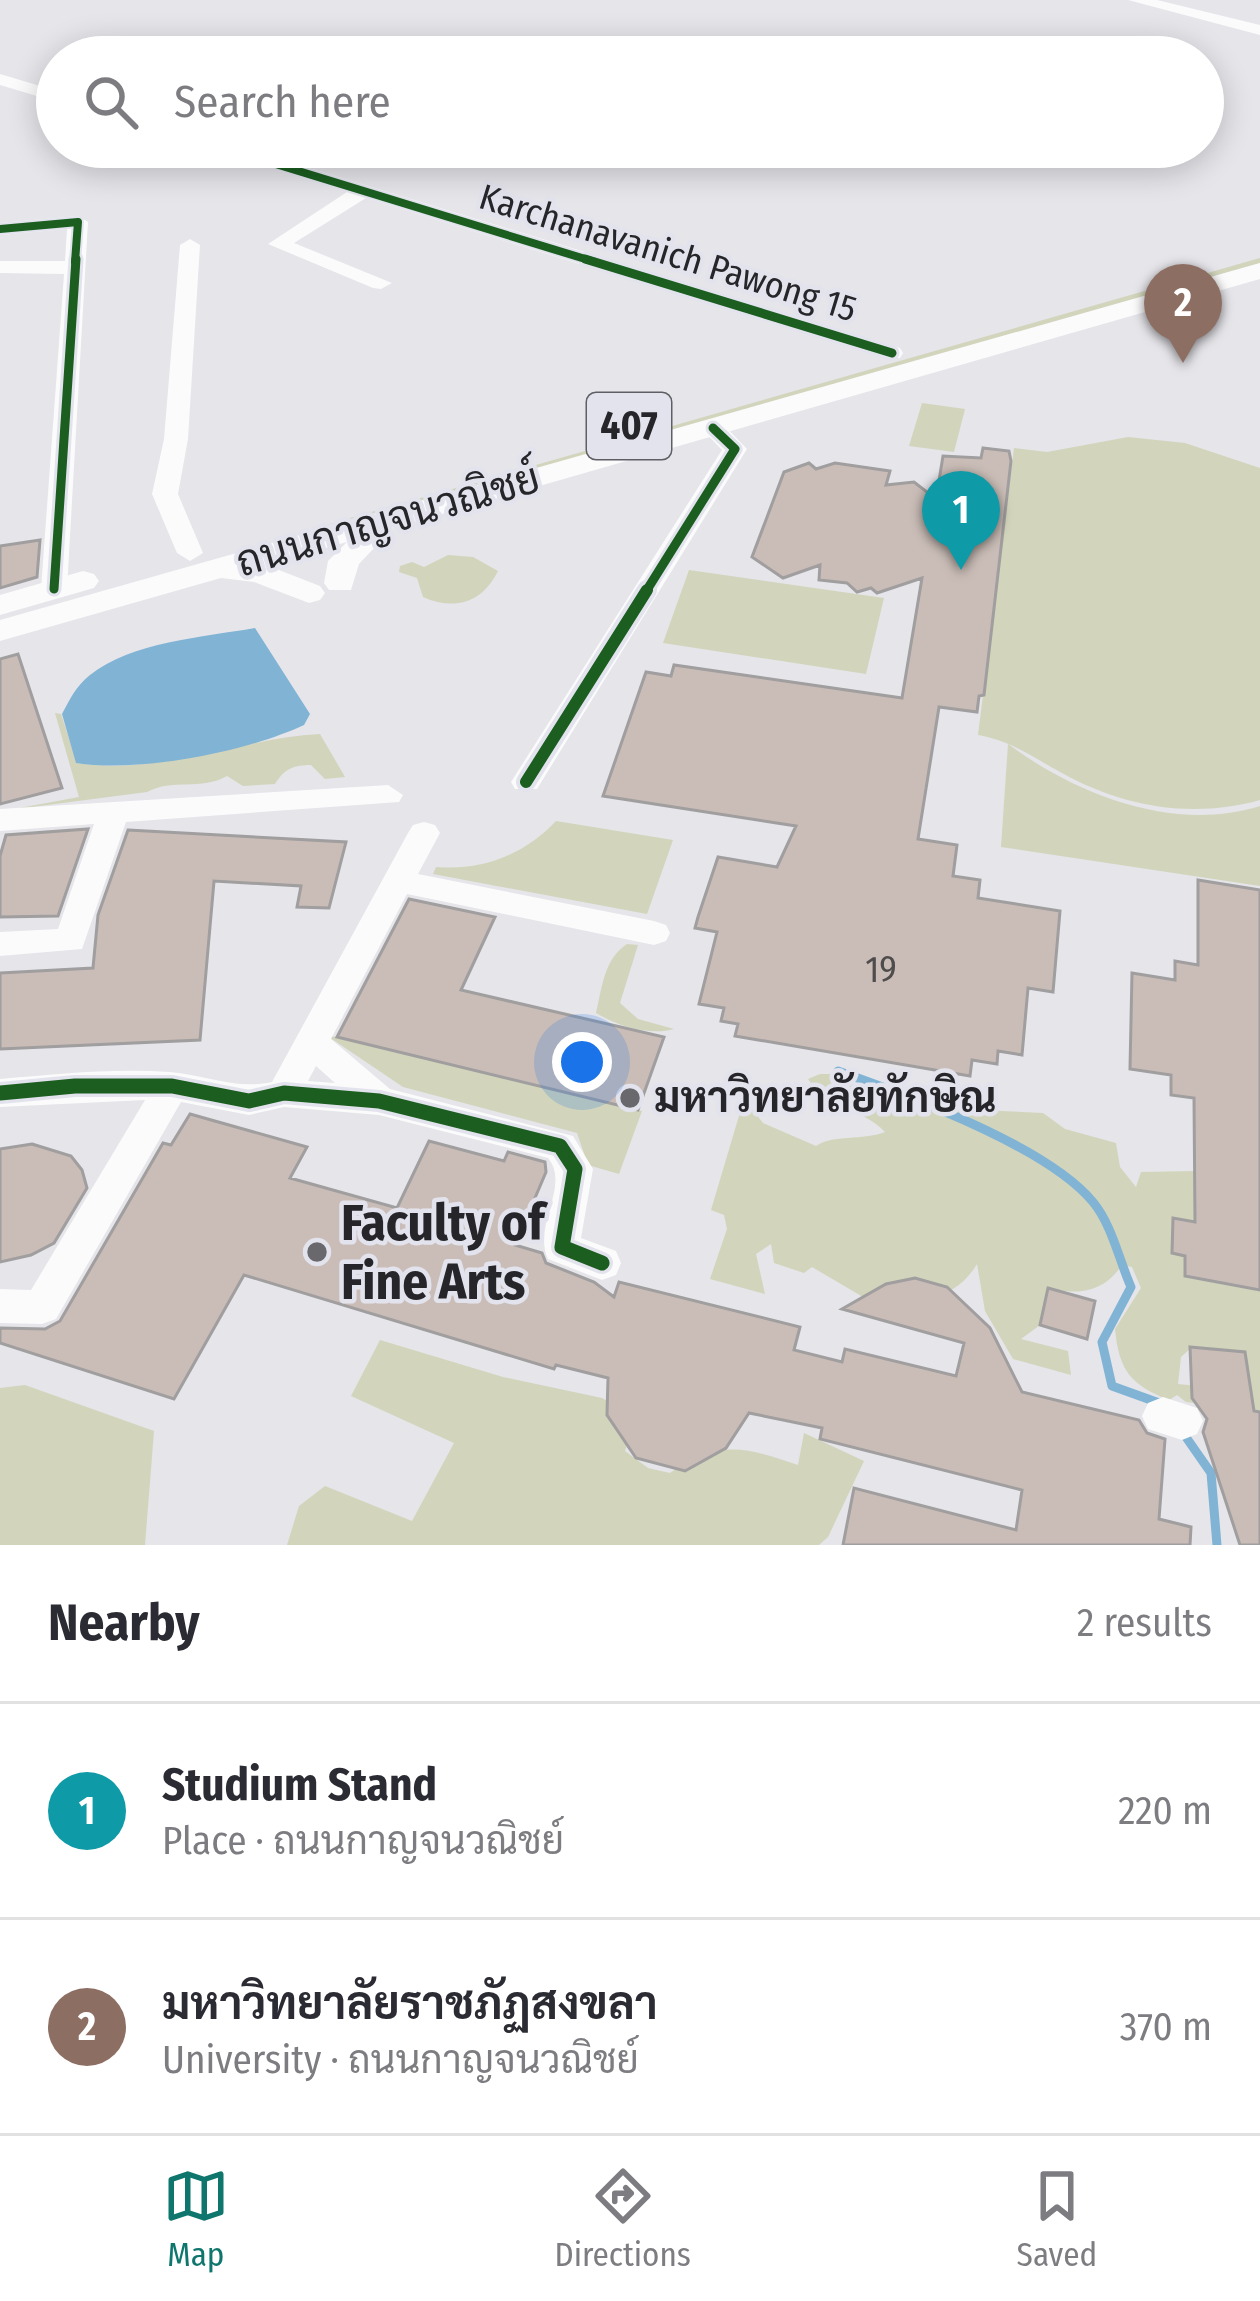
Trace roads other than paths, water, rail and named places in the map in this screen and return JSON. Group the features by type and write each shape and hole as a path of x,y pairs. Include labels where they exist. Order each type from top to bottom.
{"main road":[{"name":"ถนนกาญจนวณิชย์","path":"0,631 185,566 251,535 301,537 892,353 1260,252"},
{"name":"ถนนกาญจนวณิชย์","path":"0,605 54,589 185,566 421,511 1260,271"},
{"path":"325,588 367,538 421,511"},
{"path":"301,537 325,588"},
{"path":"185,566 245,571 325,588"}],"street":[{"path":"1136,0 1260,30"},
{"path":"0,80 34,90"},
{"path":"0,105 34,90"},
{"name":"Karchanavanich Pawong 15","path":"288,168 892,353"},
{"path":"363,191 278,244 381,283"},
{"path":"0,229 78,222 54,589"},
{"path":"185,566 165,494 176,439 190,245"},
{"path":"3,276 76,268"},
{"path":"526,782 735,449 712,428"},
{"path":"0,820 388,795"},
{"path":"0,944 70,940 113,812"},
{"path":"284,1093 424,833"},
{"path":"397,880 654,933"},
{"path":"309,1040 379,1101"},
{"path":"0,1094 75,1086 172,1087 249,1101 284,1093 379,1101 560,1146 573,1158 578,1176 559,1222 562,1247 602,1263"},
{"path":"0,1306 42,1307 172,1087"}],"water":[{"path":"255,628 310,714 304,725 253,744 192,758 130,765 76,763 62,714 90,675 147,648"}],"waterway":[{"path":"838,1071 1010,1142 1072,1181 1093,1202 1131,1287 1102,1342 1112,1386 1162,1404"},
{"path":"1181,1430 1211,1473 1217,1545"}],"place":[{"name":"มหาวิทยาลัยราชภัฏสงขลา","path":"1183,363"},
{"name":"Studium Stand","path":"961,570"},
{"name":"มหาวิทยาลัยทักษิณ","path":"630,1098"},
{"name":"Faculty of Fine Arts","path":"317,1252"}]}
